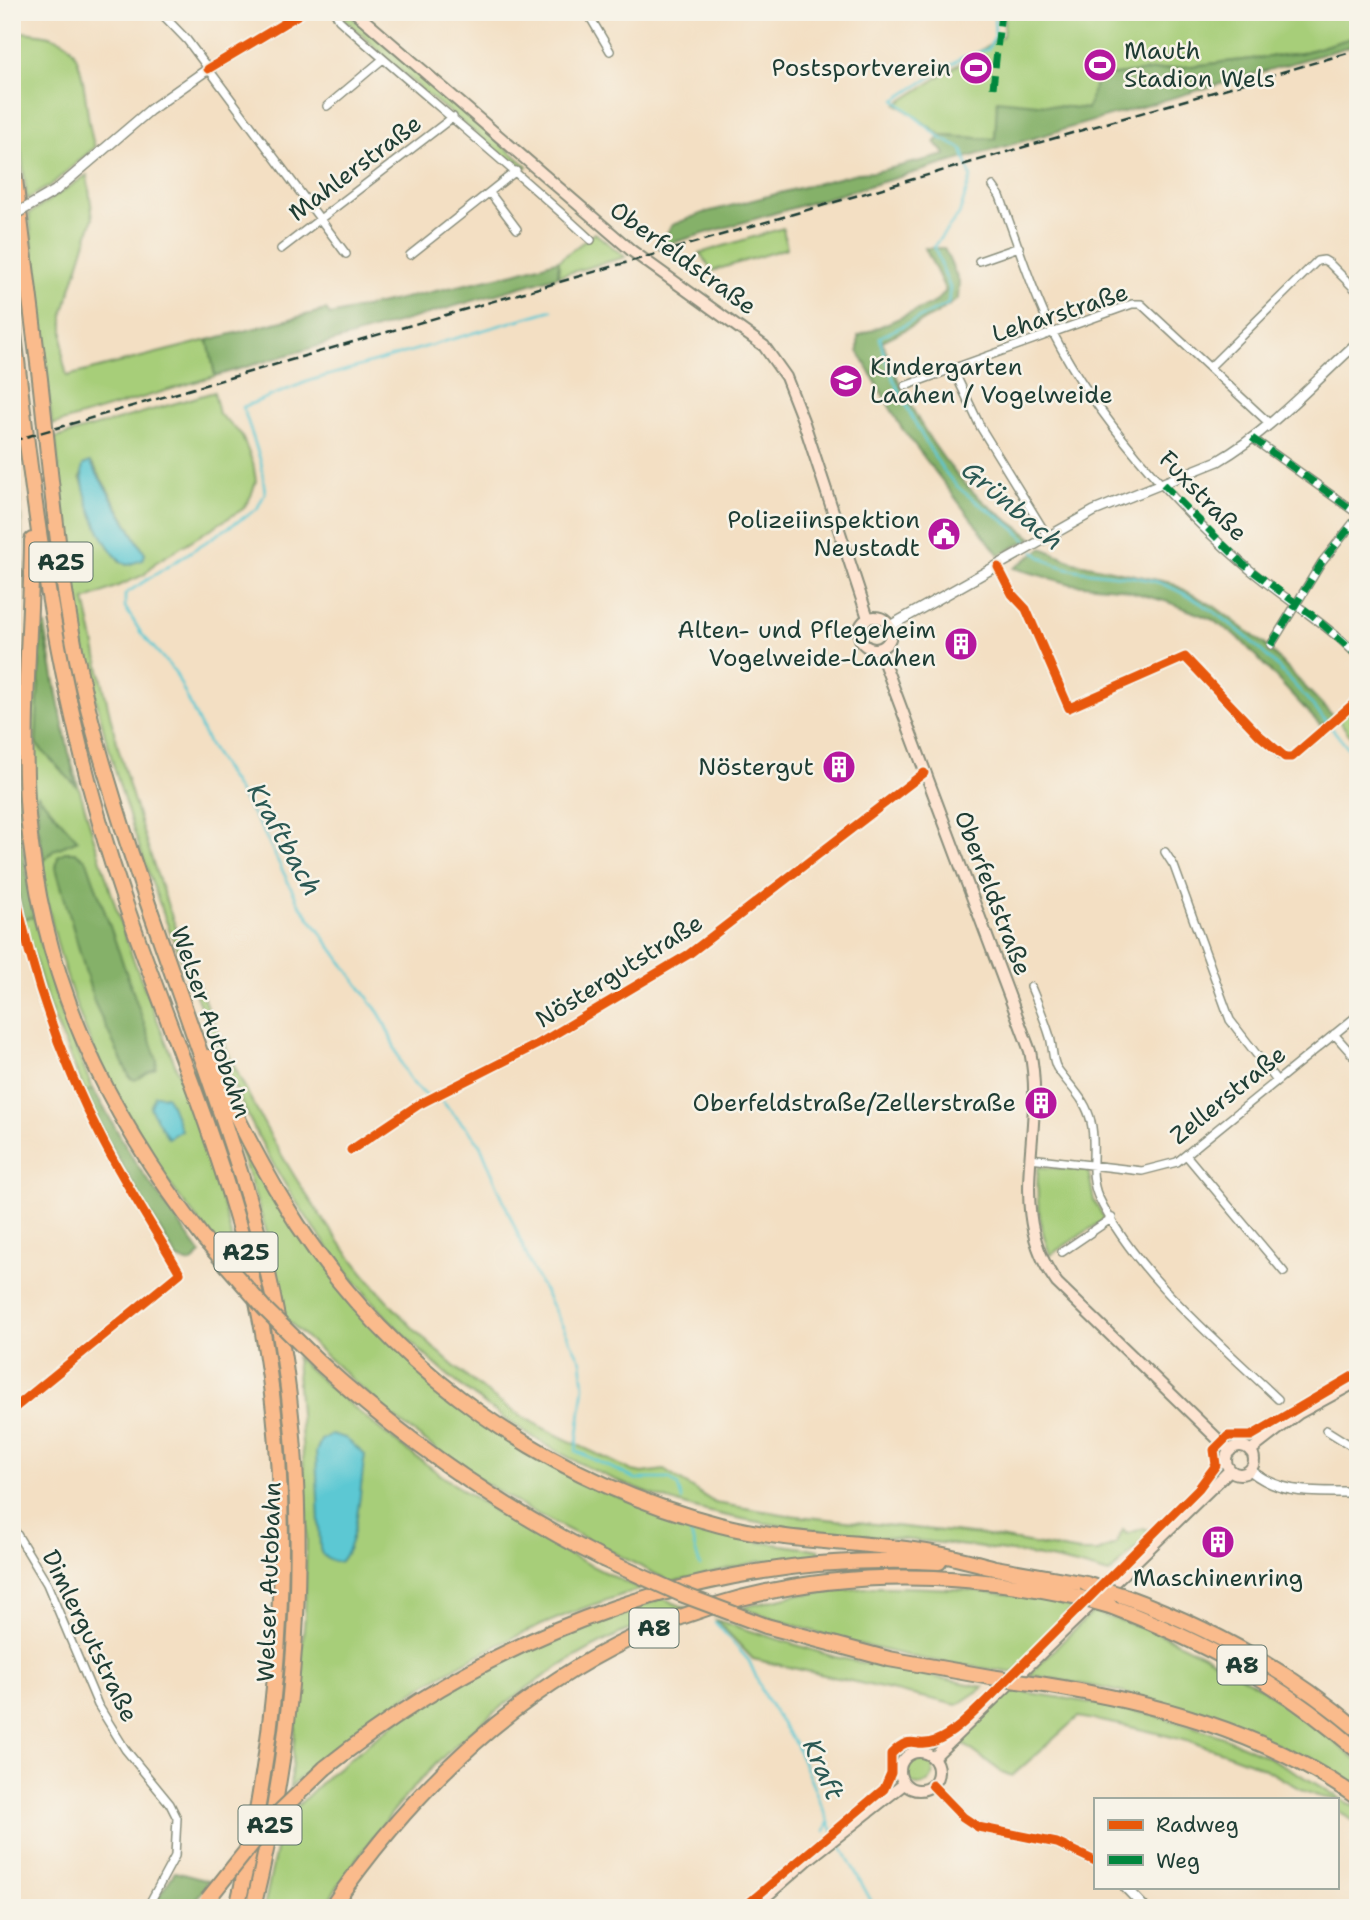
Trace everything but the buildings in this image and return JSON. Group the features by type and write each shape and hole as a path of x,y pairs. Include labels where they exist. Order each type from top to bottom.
{"highway":[{"name":"Welser Autobahn","path":"12,155 54,504 75,646 99,750 126,843 253,1217 280,1340 294,1446 298,1546 291,1675 275,1794 254,1908"},
{"name":"Welser Autobahn","path":"12,316 33,507 67,694 84,767 122,895 198,1102 237,1219 263,1328 272,1387 281,1502 279,1632 263,1775 237,1908"},
{"path":"33,507 26,769 32,848 44,921 66,998 97,1073 141,1153 204,1239 265,1309 320,1363 390,1423 464,1478 530,1519 603,1559 681,1594 766,1626 889,1659 1139,1702 1201,1720 1250,1739 1293,1760 1358,1798"},
{"path":"181,1000 253,1148 287,1207 326,1265 407,1353 500,1427 584,1475 684,1515 754,1532 918,1550 992,1566"},
{"name":"A8","path":"205,1903 270,1821 325,1768 399,1712 475,1666 546,1632 649,1596 735,1575 817,1564 883,1560 992,1566 1082,1591 1110,1606 1205,1645 1239,1663 1324,1722 1358,1751"},
{"name":"A8","path":"331,1908 403,1814 487,1730 550,1683 649,1630 757,1594 858,1578 963,1578 1121,1595 1175,1615 1251,1653 1305,1688 1358,1730"}],"main road":[{"name":"Oberfeldstraße","path":"355,12 622,243 764,346 786,377 804,423 868,618 860,628 861,641 872,649 879,649 1030,1051 1035,1089 1030,1158 1031,1231 1046,1268 1066,1292 1230,1451"},
{"path":"868,618 881,618 890,626 890,640 879,649"},
{"path":"1250,1451 1293,1417 1358,1381"},
{"path":"1242,1447 1250,1451 1253,1463 1250,1470 1240,1474 1230,1470 1226,1458 1230,1451 1242,1447"},
{"path":"933,1758 1230,1470"},
{"path":"904,1784 900,1768 905,1757 916,1752 933,1758"},
{"path":"904,1784 921,1791 932,1785 938,1775 933,1758"},
{"path":"753,1908 836,1837 904,1784"}],"street":[{"path":"160,12 187,40 346,254"},
{"path":"12,216 55,191 150,110 208,69 303,12"},
{"name":"Oberfeldstraße","path":"335,12 339,20 516,171 591,240"},
{"path":"587,12 610,51"},
{"path":"327,106 383,59"},
{"name":"Mahlerstraße","path":"281,249 453,117"},
{"path":"410,255 516,171"},
{"name":"Fuxstraße","path":"993,186 1000,196 1053,332 1108,421 1163,484 1242,564 1297,604 1358,656"},
{"path":"490,193 517,229"},
{"path":"979,261 1019,247"},
{"path":"1211,366 1317,261 1324,260 1329,263 1358,292"},
{"name":"Leharstraße","path":"905,386 1132,304 1141,304 1211,366 1270,424"},
{"path":"890,626 1094,511 1218,461 1270,424 1358,342"},
{"path":"953,369 981,428 1048,537"},
{"path":"1252,438 1358,516 1322,562 1271,645"},
{"path":"998,567 1012,594 1026,609 1069,708 1185,657 1281,756 1292,757 1299,751"},
{"name":"Nöstergutstraße","path":"351,1150 418,1105 538,1044 689,954 924,773"},
{"path":"1165,852 1174,866 1230,1020 1277,1081"},
{"path":"12,875 33,968 53,1026 103,1142 180,1272 12,1410"},
{"path":"1031,988 1050,1037 1057,1068 1078,1093 1088,1111 1094,1135 1096,1190 1112,1218 1180,1307 1278,1399"},
{"name":"Zellerstraße","path":"1094,1166 1153,1171 1177,1162 1358,1015"},
{"path":"1334,1034 1358,1061"},
{"path":"1186,1155 1284,1272"},
{"path":"1030,1158 1094,1166"},
{"path":"1062,1252 1112,1218"},
{"path":"1326,1430 1358,1450"},
{"path":"1250,1470 1264,1482 1281,1489 1358,1492"},
{"name":"Dimlergutstraße","path":"12,1526 47,1584 98,1705 125,1749 170,1804 177,1818 175,1856 147,1908"},
{"path":"932,1785 963,1817 978,1826 1057,1843 1094,1861"},
{"path":"1126,1888 1145,1908"}],"green space":[{"name":"Mauth Stadion Wels","path":"1005,12 1358,12 1358,36 1301,53 1099,77 1088,109 998,101 995,139 943,136 897,104 1003,36"},
{"path":"348,15 527,166 522,170 425,93 344,19"},
{"path":"12,31 54,37 66,43 73,51 82,76 95,147 51,185 27,199 12,77"},
{"path":"1358,36 1358,44 658,247 672,225 703,213 857,173 875,172 946,155 935,142 943,136 995,139 997,100 1087,109 1098,77 1301,53"},
{"path":"87,175 93,218 63,315 63,360 67,376 208,340 215,376 52,425 29,214"},
{"path":"783,228 787,248 712,271 700,253"},
{"path":"595,233 625,257 558,276 559,260"},
{"path":"925,248 944,248 959,282 958,299 935,315 882,341 919,421 944,458 980,498 1032,538 999,555 901,427 858,351 858,336 934,303 946,291"},
{"path":"559,260 558,276 215,376 208,340 326,310 330,315 515,273"},
{"path":"214,392 219,414 241,434 253,463 256,481 243,509 155,563 144,575 85,600 113,729 144,836 175,926 211,1016 253,1103 301,1186 356,1264 419,1334 490,1395 524,1417 632,1471 643,1473 664,1470 715,1503 788,1515 981,1535 1080,1552 1098,1552 1116,1544 1123,1530 1127,1534 1144,1528 1152,1532 1109,1574 1052,1559 994,1549 818,1531 760,1522 702,1510 645,1492 591,1469 492,1410 404,1335 365,1293 328,1248 263,1146 222,1059 151,881 107,743 84,650 69,562 55,438","holes":["90,462 145,554 120,562 102,532 80,477"]},
{"path":"17,449 23,550 17,747 21,835 34,917 23,919 12,861 12,451"},
{"path":"1042,548 1074,562 1171,583 1214,606 1264,644 1333,716 1321,726 1238,637 1211,619 1168,602 1118,588 1071,584 1014,568"},
{"path":"38,625 45,625 65,740 95,842 130,951 188,1097 224,1207 239,1269 190,1211 147,1151 100,1064 65,971 42,875 33,802 32,726"},
{"path":"43,629 76,786 36,744"},
{"path":"1358,704 1358,746 1338,719"},
{"path":"37,794 78,840 54,850 44,861 38,826"},
{"path":"65,852 75,852 87,861 157,1060 156,1068 135,1080 130,1078 94,1002 56,868 58,856"},
{"path":"34,917 63,1019 93,1089 85,1092 49,1006 23,919"},
{"path":"93,1089 135,1162 201,1254 191,1263 177,1259 105,1136 85,1092"},
{"path":"238,1132 273,1197 426,1377 514,1445 589,1485 683,1522 759,1542 819,1550 820,1555 756,1562 671,1582 527,1509 458,1466 388,1413 286,1319 271,1246 235,1134"},
{"path":"1038,1167 1088,1170 1094,1201 1105,1219 1050,1255 1039,1212"},
{"path":"296,1357 375,1425 459,1487 548,1543 641,1589 545,1624 454,1668 369,1722 290,1787 305,1615 307,1515"},
{"path":"875,1587 974,1591 1072,1607 1014,1673 922,1659 840,1640 741,1608 795,1595"},
{"path":"662,1598 686,1608 642,1624 591,1648 516,1696 469,1733 413,1788 385,1821 323,1908 264,1908 282,1821 330,1774 401,1718 482,1669 547,1639"},
{"path":"1092,1612 1141,1627 1195,1650 1292,1709 1358,1762 1358,1791 1281,1747 1200,1714 1116,1691 1029,1675"},
{"path":"716,1620 835,1657 984,1687 957,1705 753,1659"},
{"path":"1010,1690 1153,1716 1235,1742 1283,1765 1358,1809 1358,1825 1338,1811 1338,1798 1314,1795 1250,1762 1208,1747 1122,1725 1078,1717 1012,1776 1002,1772 959,1741"},
{"path":"919,1757 929,1761 933,1771 929,1781 919,1785 909,1781 905,1771 909,1761"},
{"path":"175,1872 209,1881 190,1908 151,1908"}],"water":[{"path":"90,462 145,554 143,560 127,565 110,549 102,535 84,489 83,465"},
{"path":"155,1095 166,1096 169,1100 181,1130 168,1138 150,1108"},
{"path":"331,1434 345,1438 365,1455 355,1527 340,1562 327,1559 320,1548 316,1452 321,1440"}],"waterway":[{"name":"Grünbach","path":"994,12 995,36 988,49 961,58 895,100 942,139 962,149 971,177 959,215 934,246 950,288 948,304 880,337 899,392 945,472 964,492 1013,527 1029,545"},
{"name":"Kraftbach","path":"427,1095 410,1080 379,1013 298,902 263,831 209,745 175,672 141,633 125,607 125,594 257,509 265,493 261,462 243,407 309,381 552,310"},
{"name":"Grünbach","path":"1033,550 1059,566 1160,583 1218,614 1244,635 1293,683 1358,760"},
{"path":"439,1098 479,1142 532,1268 581,1361 584,1386 576,1451 635,1479 670,1479 678,1486 682,1500"},
{"name":"Kraft","path":"690,1531 700,1566"},
{"name":"Kraft","path":"715,1622 749,1661 765,1697 795,1744 834,1834"},
{"name":"Kraft","path":"825,1831 828,1823"},
{"name":"Kraft","path":"838,1840 875,1908"}],"railway":[{"path":"12,441 1358,50"}],"marked path":[{"path":"993,88 1001,12"},
{"path":"1252,438 1358,514"},
{"path":"1163,484 1243,564 1312,615 1358,656"},
{"path":"1271,645 1322,562 1358,517"}],"cycle path":[{"path":"208,69 303,12"},
{"path":"998,567 1012,594 1026,609 1069,708 1185,657 1259,735 1285,757 1292,757 1358,700"},
{"path":"351,1150 418,1105 538,1044 689,954 924,773"},
{"path":"12,875 37,978 73,1079 113,1159 180,1273 12,1410"},
{"path":"743,1908 884,1789 891,1773 891,1754 898,1747 909,1742 935,1741 958,1727 978,1709 1199,1488 1216,1465 1214,1450 1228,1436 1251,1436 1358,1373"},
{"path":"932,1785 963,1817 978,1827 1057,1843 1094,1861"}],"place":[{"name":"Mauth Stadion Wels","path":"1100,65"},
{"name":"Postsportverein","path":"976,68"},
{"name":"Kindergarten Laahen / Vogelweide","path":"846,381"},
{"name":"Polizeiinspektion Neustadt","path":"944,534"},
{"name":"Alten- und Pflegeheim Vogelweide-Laahen","path":"961,644"},
{"name":"Nöstergut","path":"839,767"},
{"name":"Oberfeldstraße/Zellerstraße","path":"1041,1103"},
{"name":"Maschinenring","path":"1218,1542"}]}
